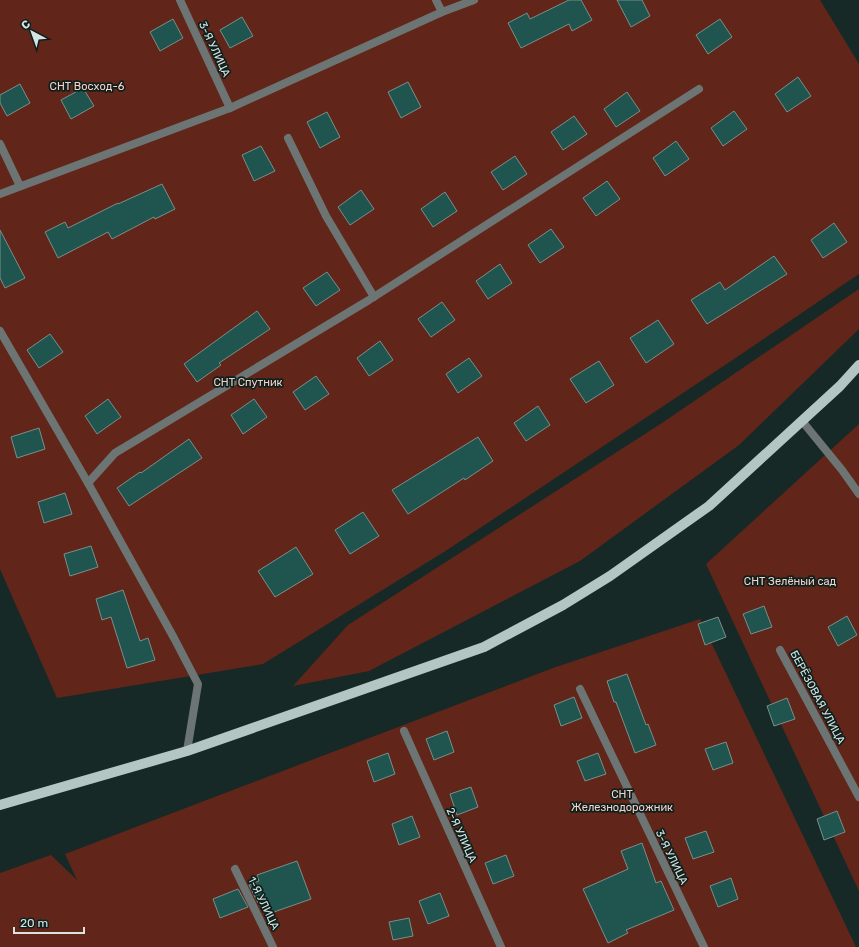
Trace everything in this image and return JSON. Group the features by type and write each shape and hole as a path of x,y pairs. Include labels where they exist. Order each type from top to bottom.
{"main road":[{"path":"0,805 187,751 484,647 563,605 610,576 710,506 840,386 859,365"}],"street":[{"name":"3-Я УЛИЦА","path":"180,0 230,108"},
{"path":"436,0 442,12"},
{"path":"0,194 230,108 442,12 474,0"},
{"path":"88,483 115,453 374,297 699,89"},
{"path":"288,138 326,216 374,297"},
{"path":"0,144 20,186"},
{"path":"0,331 88,483 198,684 187,751"},
{"path":"802,421 842,470 859,494"},
{"name":"БЕРЁЗОВАЯ УЛИЦА","path":"780,650 859,797"},
{"name":"3-Я УЛИЦА","path":"580,689 704,947"},
{"name":"2-Я УЛИЦА","path":"404,731 500,947"},
{"name":"1-Я УЛИЦА","path":"235,869 273,947"}],"green space":[{"name":"СНТ Спутник","path":"0,0 820,0 859,64 859,274 447,550 263,664 57,698 0,569"},
{"path":"859,289 859,329 739,445 580,561 369,671 293,686 348,625 662,423"},
{"name":"СНТ Зелёный сад","path":"859,424 859,891 706,564"},
{"name":"СНТ Железнодорожник","path":"700,619 856,947 0,947 0,873 51,855 77,880 65,854 553,668"}],"building":[{"path":"569,0 581,0 592,20 572,31 569,24 521,48 508,23 527,13 530,19"},
{"path":"617,0 642,0 650,16 631,27"},
{"path":"242,17 253,36 230,48 220,30"},
{"path":"173,19 183,38 160,51 150,32"},
{"path":"720,19 732,37 708,54 696,35"},
{"path":"798,77 811,96 787,112 775,94"},
{"path":"408,82 421,107 401,118 388,92"},
{"path":"20,84 30,103 7,116 0,103 0,95"},
{"path":"83,88 94,106 71,119 61,100"},
{"path":"627,92 640,111 616,127 604,109"},
{"path":"734,111 747,129 723,146 711,128"},
{"path":"327,112 340,137 320,148 307,122"},
{"path":"574,116 587,134 563,150 551,132"},
{"path":"676,141 689,159 665,176 653,158"},
{"path":"261,146 275,171 254,181 242,155"},
{"path":"515,156 527,174 503,190 491,172"},
{"path":"607,181 620,199 596,216 583,198"},
{"path":"162,184 175,209 155,219 154,217 112,239 108,232 58,258 45,232 65,222 68,228 118,203"},
{"path":"361,190 374,209 350,225 338,207"},
{"path":"445,192 457,211 433,227 421,209"},
{"path":"834,223 847,242 823,258 811,240"},
{"path":"551,229 564,247 540,263 528,245"},
{"path":"0,230 25,278 5,288 0,278"},
{"path":"774,256 787,274 707,324 691,300 720,282 725,290"},
{"path":"500,264 512,283 488,299 476,281"},
{"path":"327,272 340,290 316,306 303,288"},
{"path":"442,302 455,320 431,337 418,319"},
{"path":"257,311 270,329 219,363 221,365 197,382 184,364"},
{"path":"658,320 674,344 646,363 630,338"},
{"path":"50,334 63,352 39,368 27,350"},
{"path":"380,341 393,360 369,376 357,358"},
{"path":"469,358 482,376 458,393 446,374"},
{"path":"599,361 614,385 586,403 570,379"},
{"path":"316,376 329,394 305,410 293,392"},
{"path":"108,399 121,417 97,434 85,416"},
{"path":"254,399 267,417 243,434 231,415"},
{"path":"538,406 550,425 526,441 514,423"},
{"path":"39,428 45,449 17,458 11,437"},
{"path":"478,437 493,461 465,480 464,478 408,514 392,490"},
{"path":"189,439 202,458 129,506 117,488"},
{"path":"65,493 72,514 44,523 38,502"},
{"path":"363,512 379,536 350,554 335,530"},
{"path":"91,546 98,567 70,576 64,554"},
{"path":"296,547 313,574 275,597 258,571"},
{"path":"123,590 140,641 148,638 155,660 127,668 111,617 102,620 96,599"},
{"path":"764,606 772,627 751,634 743,614"},
{"path":"847,616 857,635 838,646 828,627"},
{"path":"718,617 726,637 705,645 698,624"},
{"path":"627,674 646,725 648,724 656,745 635,753 607,681"},
{"path":"574,697 582,718 561,726 554,705"},
{"path":"787,698 795,719 774,726 767,706"},
{"path":"447,731 454,752 434,760 426,739"},
{"path":"726,742 733,763 713,770 705,749"},
{"path":"388,753 395,774 374,782 367,761"},
{"path":"598,753 606,774 585,781 577,761"},
{"path":"471,787 478,807 457,815 450,794"},
{"path":"837,811 845,832 824,840 817,819"},
{"path":"412,816 420,837 399,845 392,824"},
{"path":"706,831 714,852 693,859 685,838"},
{"path":"642,843 656,883 661,881 674,910 626,930 628,933 608,943 583,889 628,869 621,851"},
{"path":"506,855 514,876 493,884 485,863"},
{"path":"297,861 311,899 271,913 266,900 258,903 249,885 259,881 257,875"},
{"path":"731,878 738,899 718,907 710,886"},
{"path":"238,889 248,907 220,918 213,899"},
{"path":"440,893 449,916 428,924 419,901"},
{"path":"409,918 413,936 393,940 389,922"}],"park label":[{"name":"СНТ Восход-6","path":"87,86"}]}
